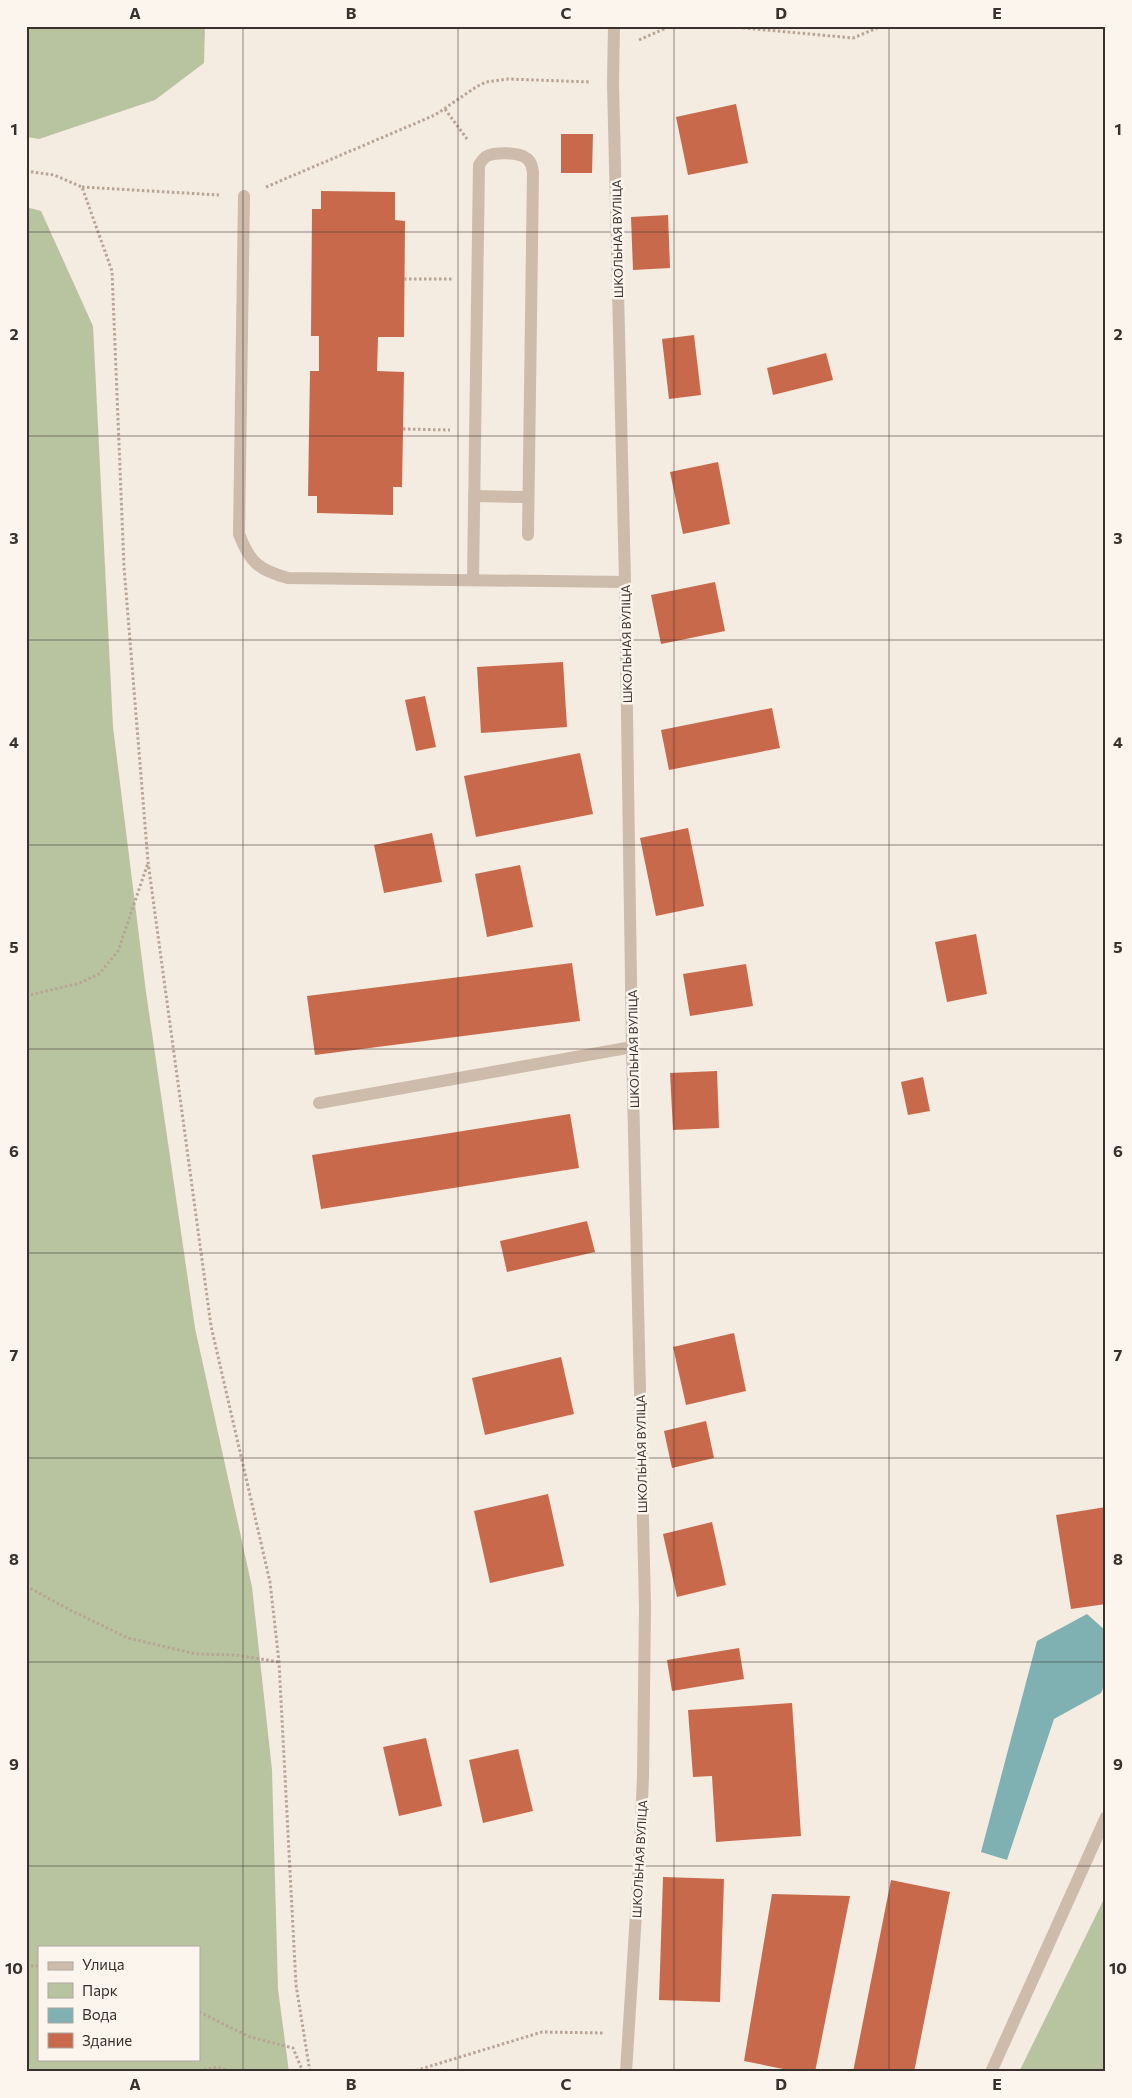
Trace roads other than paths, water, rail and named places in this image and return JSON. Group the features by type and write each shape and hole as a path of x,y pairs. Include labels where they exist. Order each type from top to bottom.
{"street":[{"name":"ШКОЛЬНАЯ ВУЛІЦА","path":"614,26 613,83 625,582 632,1047 645,1616 641,1817 626,2072"},
{"path":"473,580 479,165 483,159 495,155 519,155 529,160 533,172 528,535"},
{"path":"244,196 239,534 246,552 255,564 268,572 288,578 625,582"},
{"path":"474,496 528,497"},
{"path":"319,1103 632,1047"},
{"path":"991,2072 1106,1817"}],"water":[{"path":"1087,1614 1106,1631 1106,1681 1101,1693 1054,1719 1007,1860 981,1852 1037,1641"}]}
